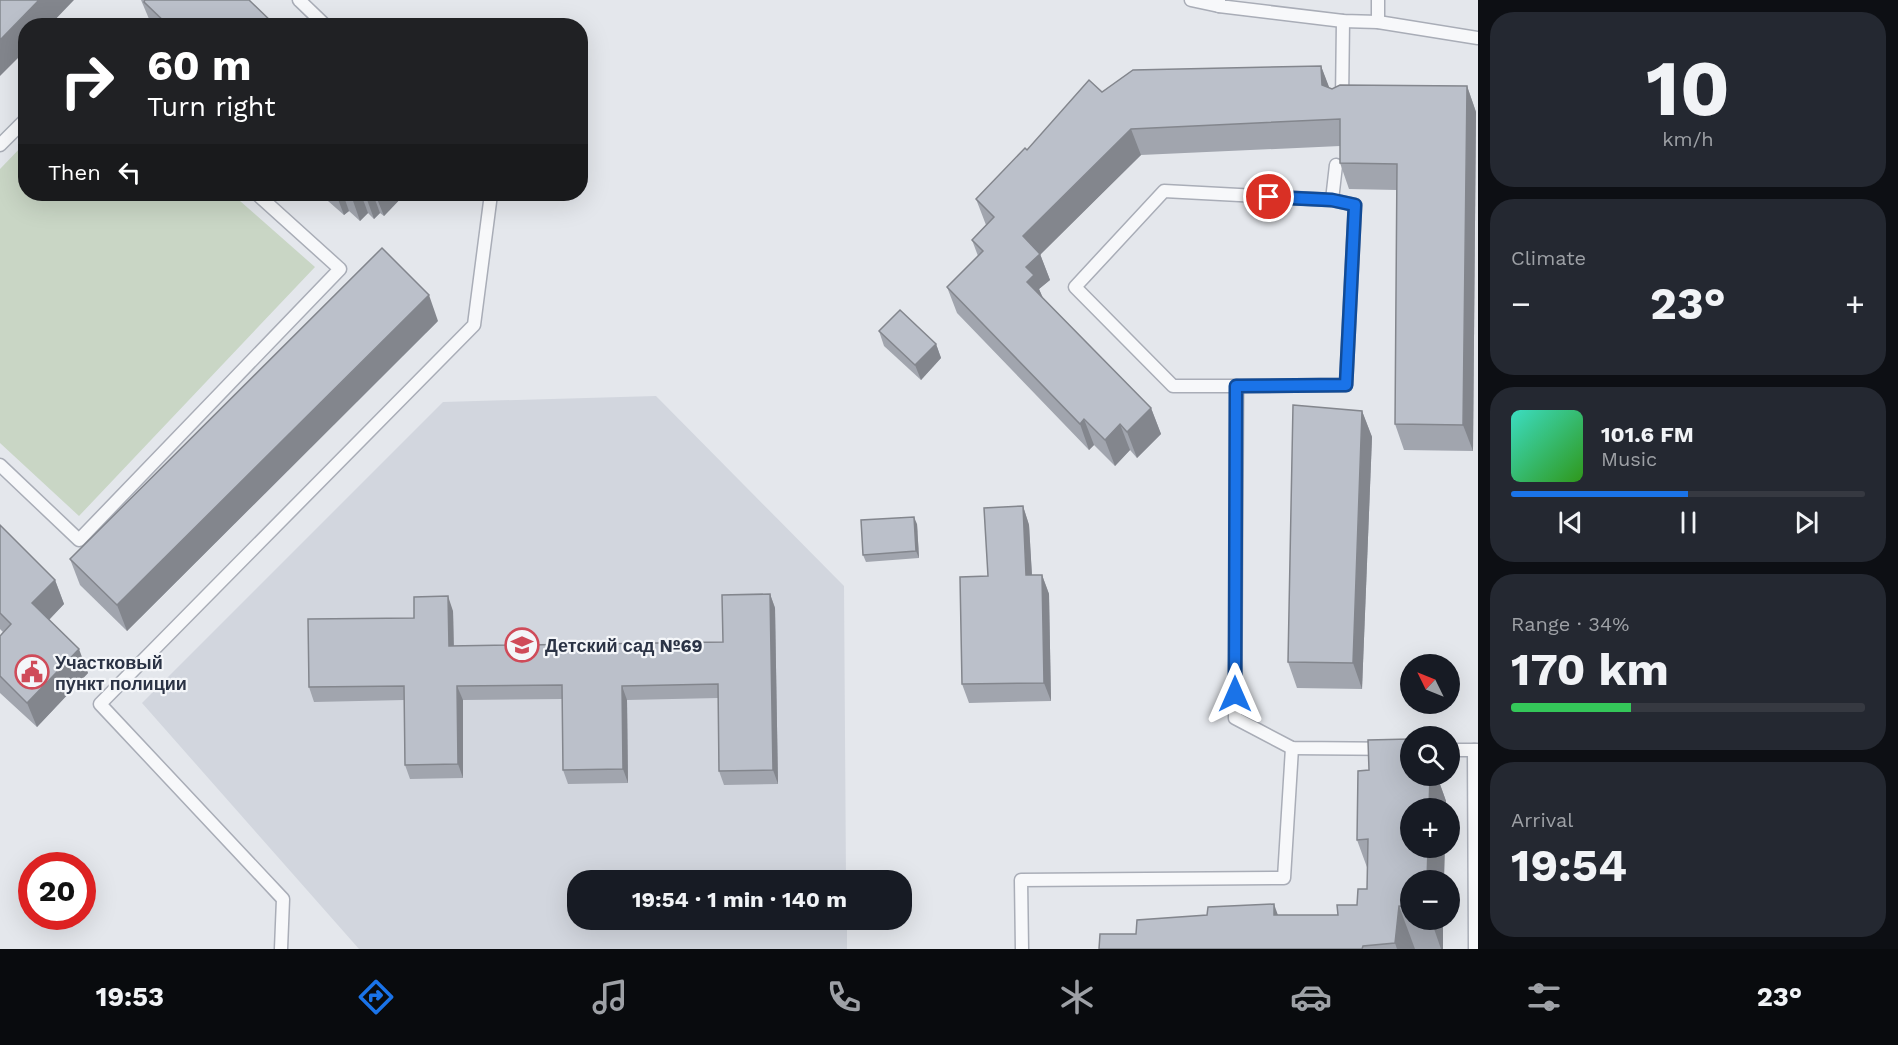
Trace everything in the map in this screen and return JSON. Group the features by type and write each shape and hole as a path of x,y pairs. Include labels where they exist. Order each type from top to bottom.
{"lane":[{"path":"299,0 318,18"},
{"path":"1191,0 1343,21 1378,22 1478,38"},
{"path":"1378,0 1378,22"},
{"path":"1342,107 1343,21"},
{"path":"0,145 18,127"},
{"path":"1332,200 1336,165"},
{"path":"1164,191 1332,200 1355,205 1346,385 1173,386 1075,287 1164,191"},
{"path":"0,465 79,540 340,269 265,201"},
{"path":"281,949 283,899 100,704 474,325 490,201"},
{"path":"1236,386 1235,718 1292,748 1400,749"},
{"path":"1022,949 1021,880 1284,878 1292,748"},
{"path":"1460,750 1476,750 1475,949"}],"shaded area":[{"name":"Детский сад №69","path":"656,396 844,586 846,870 567,870 567,930 847,930 847,949 359,949 142,703 443,402"}],"green space":[{"path":"18,150 18,201 240,201 315,267 79,516 0,443 0,169"}],"building":[{"path":"0,0 39,0 21,18 18,18 18,22 0,40"},
{"path":"145,0 249,0 268,18 161,18 144,2"},
{"path":"1321,66 1322,85 1332,89 1340,85 1467,86 1463,425 1395,424 1397,164 1340,163 1340,119 1131,129 1023,236 1040,254 1026,267 1034,275 1027,282 1151,408 1127,432 1120,424 1105,440 1084,419 1080,424 947,287 983,251 972,240 994,217 976,199 1025,148 1027,150 1089,80 1102,92 1133,70"},
{"path":"382,248 429,295 117,605 70,559"},
{"path":"900,310 936,344 915,365 879,331"},
{"path":"1293,405 1362,411 1353,663 1288,662"},
{"path":"1023,506 1026,575 1042,575 1044,683 962,684 960,577 988,576 984,508"},
{"path":"914,517 916,551 863,555 861,520"},
{"path":"0,525 55,580 32,603 79,649 27,703 0,676 0,636 11,624 0,613"},
{"path":"770,594 773,770 719,771 718,684 622,686 623,769 563,770 562,685 457,686 458,764 405,765 404,686 309,687 308,619 414,618 414,597 448,596 449,646 723,642 722,595"},
{"path":"1400,739 1400,786 1430,786 1429,798 1400,798 1400,858 1428,858 1427,870 1400,870 1400,906 1395,943 1363,946 1362,949 1099,949 1100,934 1136,934 1137,920 1207,915 1208,907 1274,904 1274,915 1338,915 1337,905 1357,905 1358,889 1367,889 1368,839 1357,840 1358,771 1369,770 1368,740"}],"place":[{"name":"Детский сад №69","path":"522,645"},
{"name":"Участковый пункт полиции","path":"32,672"}],"route":[{"path":"1235,694 1236,386 1346,385 1355,205 1332,200 1269,197"}]}
